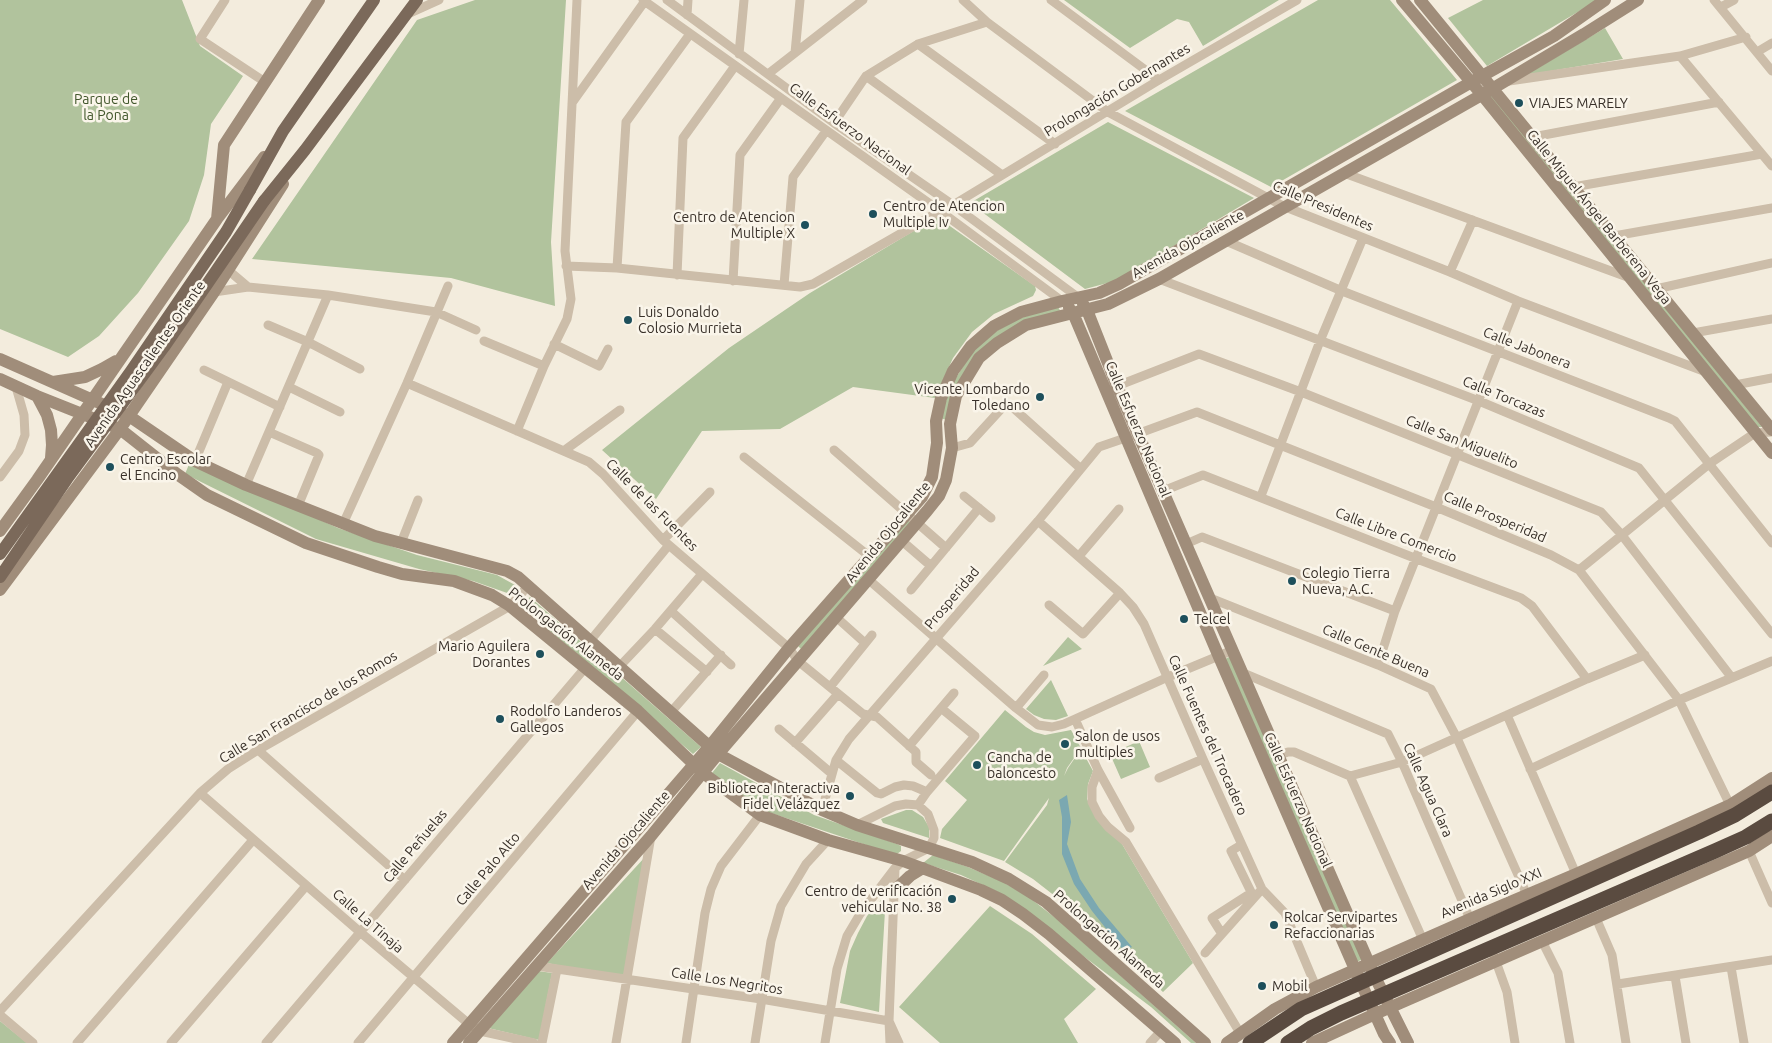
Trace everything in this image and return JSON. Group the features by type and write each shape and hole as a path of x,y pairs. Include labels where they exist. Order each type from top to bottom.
{"highway":[{"name":"Avenida Siglo XXI","path":"1245,1038 1301,1010 1699,832 1735,815 1772,792"},
{"path":"1288,1043 1311,1028 1387,1001 1493,955 1715,852 1746,837 1772,821"}],"main road":[{"path":"217,219 224,145 318,0"},
{"name":"Avenida Aguascalientes Oriente","path":"0,554 132,371 226,232 284,131 365,6 374,0"},
{"name":"Avenida Aguascalientes Oriente","path":"0,577 67,480 164,347 264,201 305,150 416,0"},
{"name":"Calle Miguel Ángel Barberena Vega","path":"1402,0 1487,92 1630,278 1772,453"},
{"name":"Calle Miguel Ángel Barberena Vega","path":"1420,0 1476,79"},
{"name":"Avenida Ojocaliente","path":"469,1043 713,751 789,648 922,496 932,477 937,443 936,421 941,398 953,371 971,346 994,326 1021,312 1099,293 1119,284 1554,36 1605,0"},
{"name":"Avenida Ojocaliente","path":"713,751 798,661 918,523 939,496 946,480 952,448 950,424 956,396 979,358 997,343 1026,325 1108,304 1159,279 1284,206 1487,92 1638,0"},
{"name":"Calle Miguel Ángel Barberena Vega","path":"1487,92 1533,137 1772,431"},
{"name":"Avenida Aguascalientes Oriente","path":"0,531 217,219 284,131"},
{"name":"Avenida Aguascalientes Oriente","path":"0,590 150,386 214,292 305,150"},
{"name":"Calle Esfuerzo Nacional","path":"1079,298 1087,310 1117,386 1131,436 1163,491 1375,977 1408,1043"},
{"name":"Calle Esfuerzo Nacional","path":"1062,301 1073,313 1131,436 1219,657 1361,983 1390,1043"},
{"name":"Prolongación Alameda","path":"0,359 129,416 195,461 246,485 375,536 507,571 529,585 713,751 822,810 857,825 972,862 1009,879 1046,902 1205,1043"},
{"path":"53,382 85,377 119,360 129,385 142,388 150,386"},
{"name":"Prolongación Alameda","path":"0,379 81,416 120,429 207,495 306,542 394,572 454,581 492,595 510,606 638,711 698,769 760,815 899,865 923,868 981,890 1023,914 1049,934 1175,1043"},
{"path":"37,396 47,415 51,430 50,461"},
{"path":"81,416 98,425 105,434 108,445"},
{"name":"Avenida Ojocaliente","path":"453,1043 476,1033 537,966 651,836 698,769"},
{"name":"Avenida Siglo XXI","path":"1227,1043 1245,1038 1275,1008 1316,986 1576,874 1730,805 1772,778"},
{"path":"1493,955 1542,941 1596,918 1749,851 1772,836"},
{"path":"894,891 910,876 923,868"},
{"path":"1312,1043 1327,1040 1372,1007"}],"street":[{"path":"225,0 200,39 265,82"},
{"path":"407,14 438,0"},
{"path":"517,431 544,366 567,319 571,299 565,251 577,0"},
{"name":"Calle Esfuerzo Nacional","path":"667,0 834,123 953,205 1079,298"},
{"path":"687,15 688,0"},
{"path":"739,54 744,0"},
{"path":"795,53 800,0"},
{"path":"768,74 864,0"},
{"name":"Calle Presidentes","path":"963,0 986,22 1108,112 1270,199 1518,301 1708,373"},
{"path":"1051,0 1159,80"},
{"name":"Prolongación Gobernantes","path":"953,205 1159,80 1297,0"},
{"path":"1734,0 1718,4 1772,71"},
{"path":"572,103 644,1"},
{"name":"Calle Esfuerzo Nacional","path":"644,1 1062,301"},
{"path":"834,123 866,76 918,44 986,22"},
{"path":"617,268 626,122 690,34"},
{"path":"1503,82 1680,56 1746,37"},
{"path":"918,44 1055,144"},
{"path":"1757,52 1772,44"},
{"path":"1680,56 1772,166"},
{"path":"677,275 683,138 735,66"},
{"path":"866,76 1002,175"},
{"path":"733,280 740,155 781,98"},
{"path":"1533,137 1718,102"},
{"path":"784,285 793,177 826,131"},
{"path":"1573,187 1762,154"},
{"path":"1344,173 1630,278"},
{"path":"1614,236 1772,208"},
{"path":"566,266 617,268 800,287 813,284 940,212"},
{"path":"1450,272 1473,220"},
{"path":"1261,496 1320,341 1363,238"},
{"name":"Calle Jabonera","path":"1226,241 1342,290 1675,421 1772,543"},
{"path":"1656,289 1772,263"},
{"path":"228,270 248,287"},
{"name":"Calle Torcazas","path":"1159,279 1478,402 1639,468 1772,634"},
{"path":"343,524 407,383 448,286"},
{"path":"214,292 248,287 328,295 436,312 476,330"},
{"path":"246,485 328,295"},
{"path":"1378,665 1395,611 1518,301"},
{"path":"1693,333 1772,319"},
{"path":"268,325 308,342 360,369"},
{"path":"484,341 544,366"},
{"path":"554,344 599,366 608,349"},
{"name":"Calle San Miguelito","path":"1117,386 1199,354 1301,392 1601,512 1621,534 1732,678"},
{"path":"204,370 280,407"},
{"path":"1735,385 1772,378"},
{"path":"195,461 228,382"},
{"name":"Calle de las Fuentes","path":"407,383 589,462 603,474 666,543 789,648 798,661 863,714 877,718 916,752 916,762 931,775"},
{"path":"0,476 21,447 25,436 24,415 16,386"},
{"path":"289,387 340,412"},
{"path":"952,448 970,443 1003,407 1008,405 1080,468"},
{"path":"565,450 620,410"},
{"name":"Calle Prosperidad","path":"1131,436 1198,412 1436,507 1550,555 1579,570 1679,700 1730,805"},
{"path":"1579,570 1709,464 1755,433 1772,431"},
{"path":"269,432 317,452 319,455 298,506"},
{"name":"Prosperidad","path":"822,810 836,760 850,739 1038,521 1099,446 1131,436"},
{"path":"834,450 946,548"},
{"path":"744,457 869,556"},
{"name":"Calle Libre Comercio","path":"1163,491 1203,475 1521,598 1532,606 1587,679"},
{"path":"590,640 695,507 710,492"},
{"path":"964,496 991,518"},
{"path":"401,543 418,500"},
{"path":"911,590 979,508"},
{"path":"1079,556 1119,509"},
{"name":"Calle Fuentes del Trocadero","path":"1038,521 1120,593 1133,607 1144,624 1241,845 1262,889 1285,913 1316,986"},
{"path":"1186,544 1202,537 1395,611"},
{"path":"902,541 931,566"},
{"path":"619,667 655,629 702,574"},
{"path":"869,580 1038,725 1052,727 1075,719 1233,650"},
{"name":"Calle San Francisco de los Romos","path":"0,1013 200,793 228,770 258,750 510,606 529,585"},
{"path":"1049,605 1083,634 1120,593"},
{"name":"Calle Gente Buena","path":"1210,598 1378,665 1431,689 1457,738 1527,895"},
{"path":"671,611 732,664"},
{"path":"836,617 865,643"},
{"path":"655,629 707,672"},
{"path":"830,687 872,635"},
{"path":"671,712 721,655"},
{"path":"1279,755 1294,752 1350,776 1402,762 1645,655"},
{"path":"1530,769 1679,700 1772,661"},
{"name":"Calle Peñuelas","path":"266,1043 585,668"},
{"name":"Calle Agua Clara","path":"1243,673 1388,734 1470,919"},
{"path":"1016,708 1044,674"},
{"path":"908,746 954,693"},
{"path":"795,743 838,694"},
{"path":"918,806 927,792 974,736 942,708"},
{"name":"Calle Palo Alto","path":"358,1043 638,711"},
{"path":"1507,715 1576,874"},
{"path":"1075,719 1098,770 1130,828"},
{"path":"779,729 831,773"},
{"path":"258,750 405,880"},
{"path":"1159,778 1203,759"},
{"path":"836,760 877,794 904,785 913,786 927,792"},
{"path":"1098,770 1092,787 1092,802 1099,816 1108,827 1126,842 1245,1038"},
{"path":"1350,776 1423,940"},
{"name":"Calle La Tinaja","path":"200,793 476,1033 534,1043"},
{"path":"825,1043 837,969 847,936 860,914 899,865 929,848 934,838 934,830 928,814 918,806 906,804 895,806 857,825"},
{"path":"686,1043 705,913 711,889 720,866 760,815"},
{"path":"616,1043 651,836"},
{"path":"77,1043 252,840"},
{"path":"755,1043 771,941 781,906 806,864 828,840"},
{"path":"1241,845 1231,851 1252,896"},
{"path":"1749,851 1772,903"},
{"path":"890,1043 889,1021 894,891 899,865"},
{"path":"172,1043 306,886"},
{"path":"1222,934 1212,918 1262,889"},
{"path":"1205,953 1252,896"},
{"path":"1596,918 1612,955 1626,1043"},
{"path":"1542,941 1558,973 1570,1043"},
{"path":"1493,955 1507,992 1515,1043"},
{"path":"1618,984 1772,960"},
{"name":"Calle Los Negritos","path":"537,966 761,999 889,1021"},
{"path":"1731,967 1744,1043"},
{"path":"542,1043 557,969"},
{"path":"1674,976 1686,1043"},
{"path":"0,1013 33,1043"},
{"path":"889,1021 899,1043"},
{"path":"1150,1043 1161,1032"}],"green space":[{"name":"Parque de la Pona","path":"0,0 182,0 200,46 243,76 211,124 204,175 189,221 138,293 99,336 68,357 0,329"},
{"path":"475,0 566,0 551,242 555,306 451,278 252,259 417,20"},
{"path":"1064,0 1279,0 1203,46 1189,22 1177,19 1130,48"},
{"path":"1318,0 1390,0 1457,80 1271,187 1125,111"},
{"path":"1483,0 1598,0 1487,66 1448,18"},
{"path":"1605,28 1623,59 1526,75"},
{"path":"1492,93 1762,427 1755,427 1487,97"},
{"path":"1108,122 1254,198 1115,281 1085,289 970,203"},
{"path":"937,217 1035,286 1036,290 1033,296 994,314 972,332 953,358 935,398 853,387 780,429 702,431 656,499 602,450 729,348 810,293"},
{"path":"1058,307 1061,312 993,340 947,420 940,418 952,384 974,349 991,334 1020,318"},
{"path":"190,462 338,528 417,555 497,575 515,585 510,594 473,581 419,569 316,539 185,474"},
{"path":"909,520 912,523 802,650 798,646"},
{"path":"530,597 701,747 693,754 521,606"},
{"path":"1068,637 1082,649 1043,666"},
{"path":"1231,656 1364,958 1357,962 1223,660"},
{"path":"1051,680 1068,716 1056,720 1044,719 1026,709"},
{"path":"1005,710 1034,732 1045,735 1071,730 1081,748 1067,768 1064,776 1081,749 1093,771 1088,784 1087,799 1095,816 1122,844 1193,963 1163,992 1060,900 1033,879 1005,862 1047,805 1049,798 1004,861 940,838 942,829 967,800 945,781"},
{"path":"1139,741 1150,767 1121,779 1110,754"},
{"path":"720,763 814,815 897,844 901,846 901,851 893,854 762,810 712,773"},
{"path":"906,810 912,810 923,817 929,827 929,838 883,823 881,819"},
{"path":"933,855 1003,882 1030,898 1058,920 1196,1043 1191,1043 1151,1007 998,892 961,875 923,863"},
{"path":"646,856 623,978 547,963"},
{"path":"886,894 879,1012 840,1003 850,951 867,916"},
{"path":"990,906 1032,934 1096,989 1064,1019 1078,1043 940,1043 899,1007"},
{"path":"538,971 552,973 539,1040 488,1028"},
{"path":"0,1021 27,1043 0,1043"}],"water":[{"path":"1067,795 1071,822 1067,844 1080,879 1099,908 1132,947 1124,951 1092,911 1074,884 1062,854 1062,817 1059,800"}],"place":[{"name":"VIAJES MARELY","path":"1519,103"},
{"name":"Centro de Atencion Multiple Iv","path":"873,214"},
{"name":"Centro de Atencion Multiple X","path":"805,225"},
{"name":"Luis Donaldo Colosio Murrieta","path":"628,320"},
{"name":"Vicente Lombardo Toledano","path":"1040,397"},
{"name":"Centro Escolar el Encino","path":"110,467"},
{"name":"Colegio Tierra Nueva, A.C.","path":"1292,581"},
{"name":"Telcel","path":"1184,619"},
{"name":"Mario Aguilera Dorantes","path":"540,654"},
{"name":"Rodolfo Landeros Gallegos","path":"500,719"},
{"name":"Salon de usos multiples","path":"1065,744"},
{"name":"Cancha de baloncesto","path":"977,765"},
{"name":"Biblioteca Interactiva Fidel Velázquez","path":"850,796"},
{"name":"Centro de verificación vehicular No. 38","path":"952,899"},
{"name":"Rolcar Servipartes Refaccionarias","path":"1274,925"},
{"name":"Mobil","path":"1262,986"}]}
